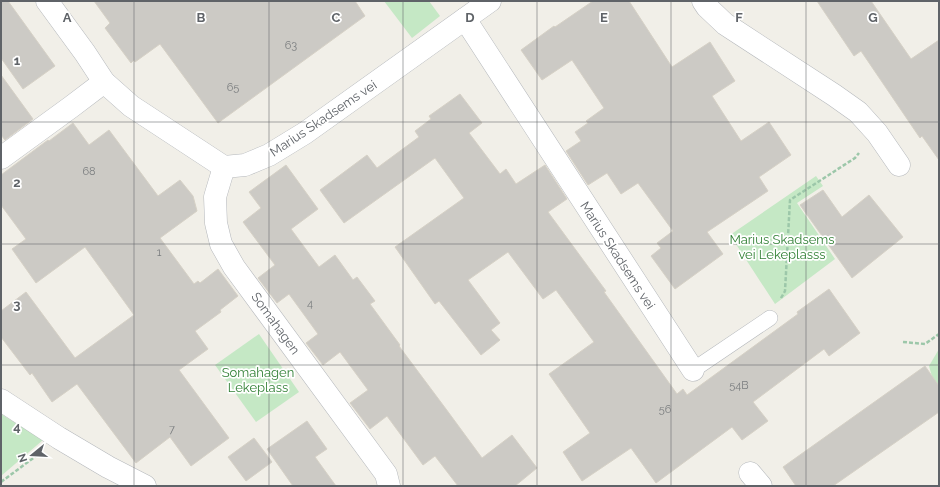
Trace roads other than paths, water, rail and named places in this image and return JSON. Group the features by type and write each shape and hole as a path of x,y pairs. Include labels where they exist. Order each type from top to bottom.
{"street":[{"path":"47,1 104,82 131,106 224,167"},
{"name":"Marius Skadsems vei","path":"224,167 244,165 269,156 305,133 490,1"},
{"path":"703,1 707,7 725,24 858,112 877,133 899,165"},
{"name":"Marius Skadsems vei","path":"465,19 693,370"},
{"path":"1,158 104,82"},
{"name":"Somahagen","path":"224,167 215,197 216,224 222,244 234,267 386,474 389,486"},
{"path":"1,400 59,438 108,467 145,486"}],"lane":[{"path":"693,370 770,318"}],"park label":[{"name":"Marius Skadsems vei Lekeplasss","path":"782,246"},
{"name":"Somahagen Lekeplass","path":"258,380"}]}
